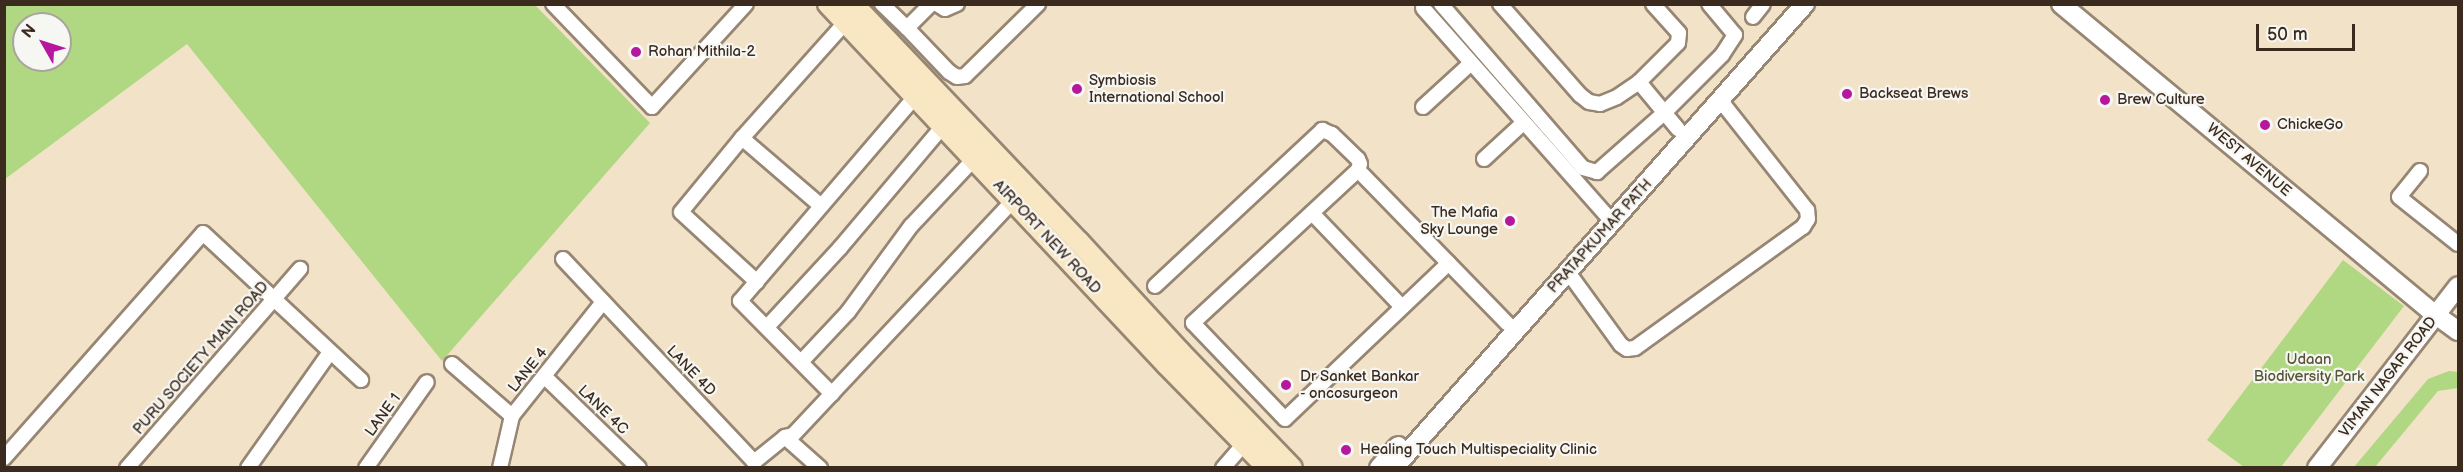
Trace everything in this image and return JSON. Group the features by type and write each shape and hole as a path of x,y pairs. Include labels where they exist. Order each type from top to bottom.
{"main road":[{"name":"AIRPORT NEW ROAD","path":"828,4 849,14 1079,242 1180,352 1292,468"},
{"name":"AIRPORT NEW ROAD","path":"849,14 915,97 1167,365 1268,468"}],"street":[{"path":"553,4 652,107 746,4"},
{"path":"907,28 931,4"},
{"path":"937,4 945,9 957,4"},
{"path":"883,5 949,72 957,77 964,76 1038,4"},
{"path":"1441,4 1583,168 1590,172 1597,172 1664,113 1722,55 1735,35 1709,4"},
{"path":"1500,4 1589,102 1600,104 1617,97 1639,82 1678,43 1679,33 1653,4"},
{"path":"1753,17 1764,4"},
{"name":"PRATAPKUMAR PATH","path":"1394,468 1486,354 1507,322 1720,100 1789,4"},
{"name":"PRATAPKUMAR PATH","path":"1379,468 1486,354 1568,272 1678,129 1805,4"},
{"name":"WEST AVENUE","path":"2061,4 2458,331"},
{"path":"1423,8 1608,218"},
{"path":"757,282 681,212 849,14"},
{"path":"1423,107 1471,63"},
{"path":"1639,82 1678,129"},
{"path":"832,394 740,301 915,97"},
{"path":"1568,272 1621,345 1627,349 1635,348 1803,227 1808,219 1807,210 1720,100"},
{"path":"1484,159 1523,123"},
{"path":"768,327 840,248 943,126"},
{"path":"1155,286 1322,130 1332,134 1358,159 1360,164 1358,170 1193,323 1285,419 1449,263"},
{"path":"742,138 821,206"},
{"path":"801,362 848,312 911,226 974,159"},
{"path":"1358,170 1507,322"},
{"path":"2420,171 2399,197 2458,244"},
{"path":"785,437 793,435 1013,201"},
{"path":"1312,213 1402,307"},
{"path":"4,458 202,233 361,380"},
{"path":"563,259 603,302"},
{"name":"PURU SOCIETY MAIN ROAD","path":"127,468 300,269"},
{"name":"VIMAN NAGAR ROAD","path":"2317,468 2458,286"},
{"name":"LANE 4","path":"501,462 512,416 603,302"},
{"name":"LANE 4D","path":"603,302 754,462 785,437"},
{"path":"248,468 330,352"},
{"path":"452,364 512,416"},
{"name":"LANE 4C","path":"544,376 639,468"},
{"name":"LANE 1","path":"366,468 427,382"},
{"path":"785,437 820,468"},
{"path":"1222,468 1245,443"},
{"path":"501,462 515,468"}],"green space":[{"path":"5,4 535,5 650,123 442,361 187,44 5,179"},
{"name":"Udaan Biodiversity Park","path":"2343,260 2404,306 2281,467 2244,467 2207,440"},
{"path":"2449,371 2458,372 2458,388 2438,391 2375,467 2354,467 2428,379"}],"place":[{"name":"Rohan Mithila-2","path":"636,52"},
{"name":"Symbiosis International School","path":"1077,89"},
{"name":"Backseat Brews","path":"1847,94"},
{"name":"Brew Culture","path":"2105,100"},
{"name":"ChickeGo","path":"2265,125"},
{"name":"The Mafia Sky Lounge","path":"1510,221"},
{"name":"Dr Sanket Bankar - oncosurgeon","path":"1286,385"},
{"name":"Healing Touch Multispeciality Clinic","path":"1346,450"}]}
